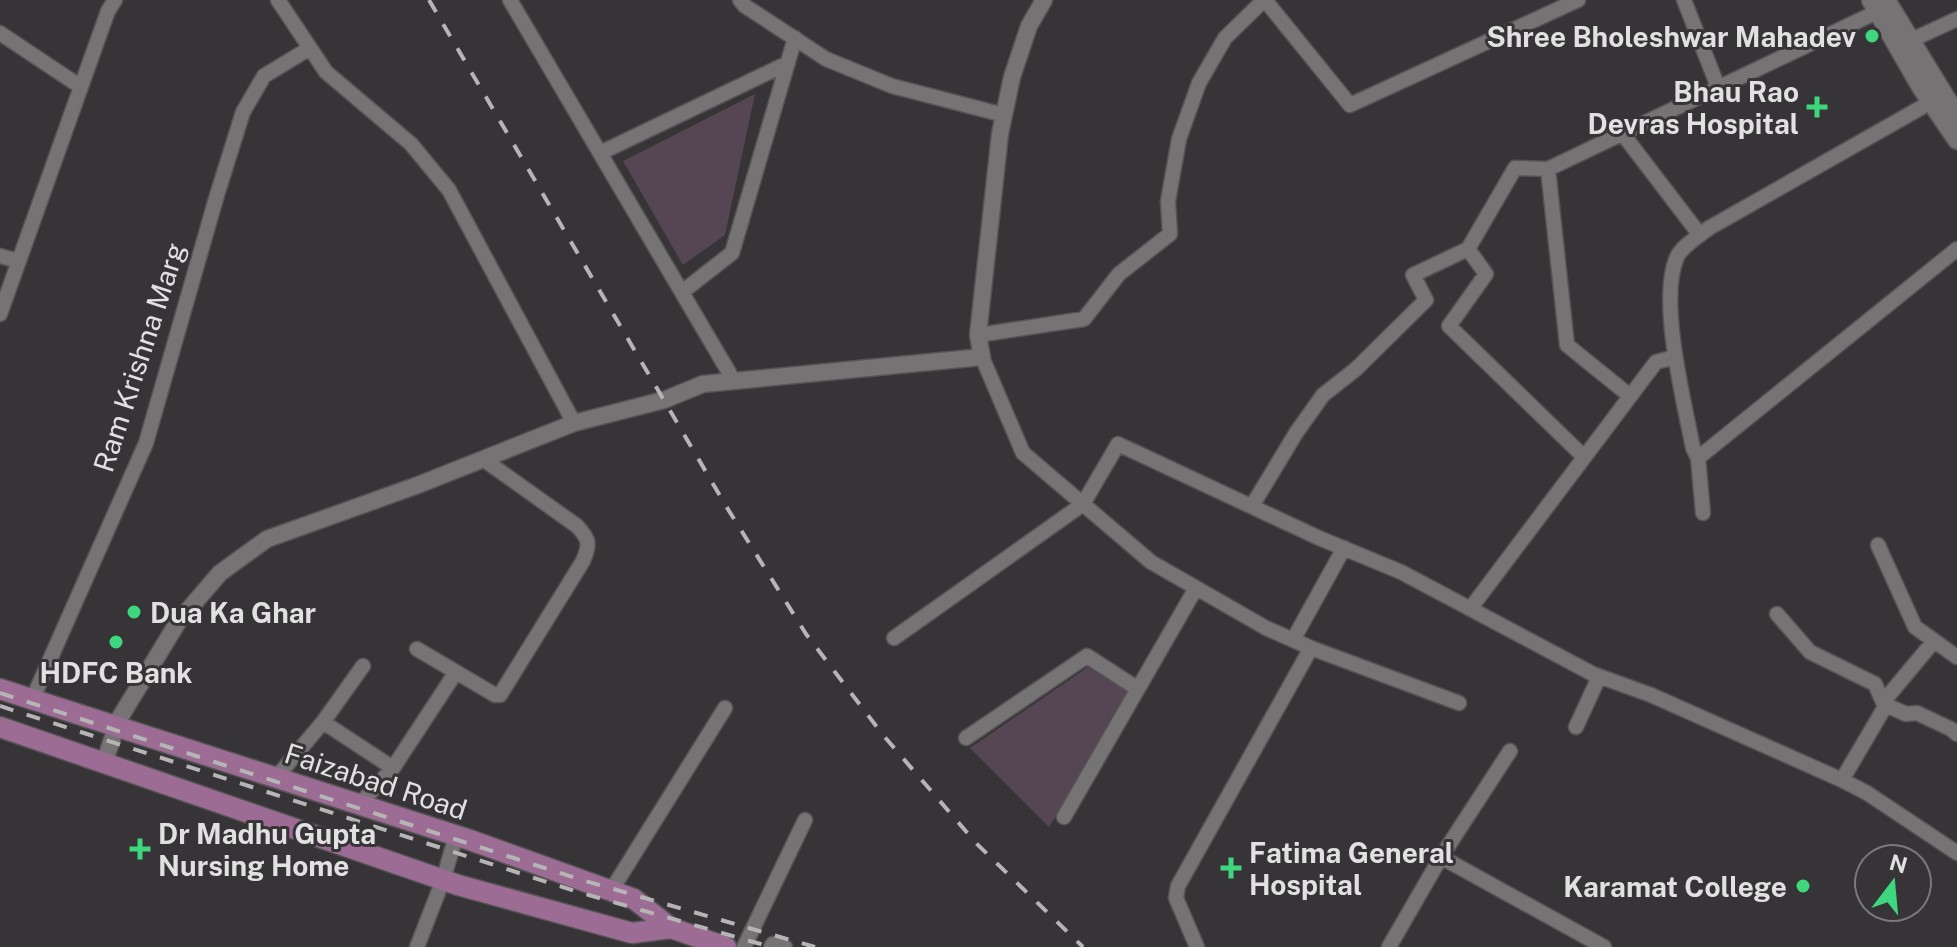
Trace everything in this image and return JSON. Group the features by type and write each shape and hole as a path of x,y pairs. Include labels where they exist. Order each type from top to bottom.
{"main road":[{"path":"1881,4 1938,99 1957,140"},
{"path":"1938,99 1957,116"},
{"name":"Faizabad Road","path":"0,689 456,836 634,899 671,928 726,947"},
{"path":"0,727 443,880 632,933 671,928"}],"street":[{"path":"0,314 108,11 115,0"},
{"path":"278,0 326,72 411,144 449,190 574,423"},
{"path":"510,0 734,381"},
{"path":"740,0 826,59 892,86 1004,115"},
{"path":"1044,0 1029,26 1012,77 1000,134 978,335 982,357 1023,453 1151,562 1196,588 1266,628 1311,648 1459,703"},
{"path":"978,335 1084,319 1119,274 1170,234 1168,201 1179,139 1199,83 1225,38 1265,0 1350,105 1578,0"},
{"path":"1684,0 1718,87"},
{"path":"1252,506 1323,395 1356,369 1426,300 1413,275 1468,249 1515,168 1548,169 1881,4"},
{"path":"1904,44 1957,19"},
{"path":"0,33 81,87"},
{"path":"682,292 732,253 795,38"},
{"name":"Ram Krishna Marg","path":"32,700 146,443 243,112 264,76 310,48"},
{"path":"600,153 788,63"},
{"path":"1703,513 1698,458 1693,448 1675,357 1669,285 1678,254 1709,228 1938,99"},
{"path":"1622,133 1700,235"},
{"path":"1548,169 1567,345 1630,396"},
{"path":"1468,249 1486,274 1449,326 1584,457"},
{"path":"1698,458 1957,249"},
{"path":"0,256 19,261"},
{"path":"104,763 119,719 178,622 220,573 267,539 574,423 664,400 703,384 982,357"},
{"path":"1470,609 1656,362 1675,357"},
{"path":"894,638 1083,504 1118,444 1401,572 1599,677 1651,695 1842,780 1867,793 1957,853"},
{"path":"417,649 495,695 500,695 589,547 586,535 577,526 483,459"},
{"path":"1878,545 1915,627 1957,657"},
{"path":"1293,640 1343,548"},
{"path":"1064,817 1196,588"},
{"path":"1777,614 1810,652 1875,684 1884,704 1906,714 1917,713 1955,728"},
{"path":"1842,780 1884,704 1934,641"},
{"path":"1197,947 1176,898 1178,886 1311,648"},
{"path":"966,738 1087,656 1138,689"},
{"path":"275,779 323,722 363,666"},
{"path":"358,806 393,768 456,672"},
{"path":"1576,727 1599,677"},
{"path":"611,891 725,708"},
{"path":"323,722 393,768"},
{"path":"1389,947 1441,857 1510,751"},
{"path":"744,947 805,820"},
{"path":"417,947 456,836"},
{"path":"1441,857 1604,947"},
{"path":"771,947 773,944 785,947"}],"shaded area":[{"path":"755,94 725,235 683,265 623,161"},
{"path":"1088,667 1131,694 1049,827 970,748"}],"railway":[{"path":"429,0 726,506 806,634 883,735 976,843 1083,947"},
{"path":"0,693 582,880 815,947"},
{"path":"0,706 578,892 771,947"}],"place":[{"name":"Shree Bholeshwar Mahadev","path":"1872,36"},
{"name":"Bhau Rao Devras Hospital","path":"1817,107"},
{"name":"Dua Ka Ghar","path":"134,612"},
{"name":"HDFC Bank","path":"116,642"},
{"name":"Dr Madhu Gupta Nursing Home","path":"140,849"},
{"name":"Fatima General Hospital","path":"1231,868"},
{"name":"Karamat College","path":"1803,886"}]}
